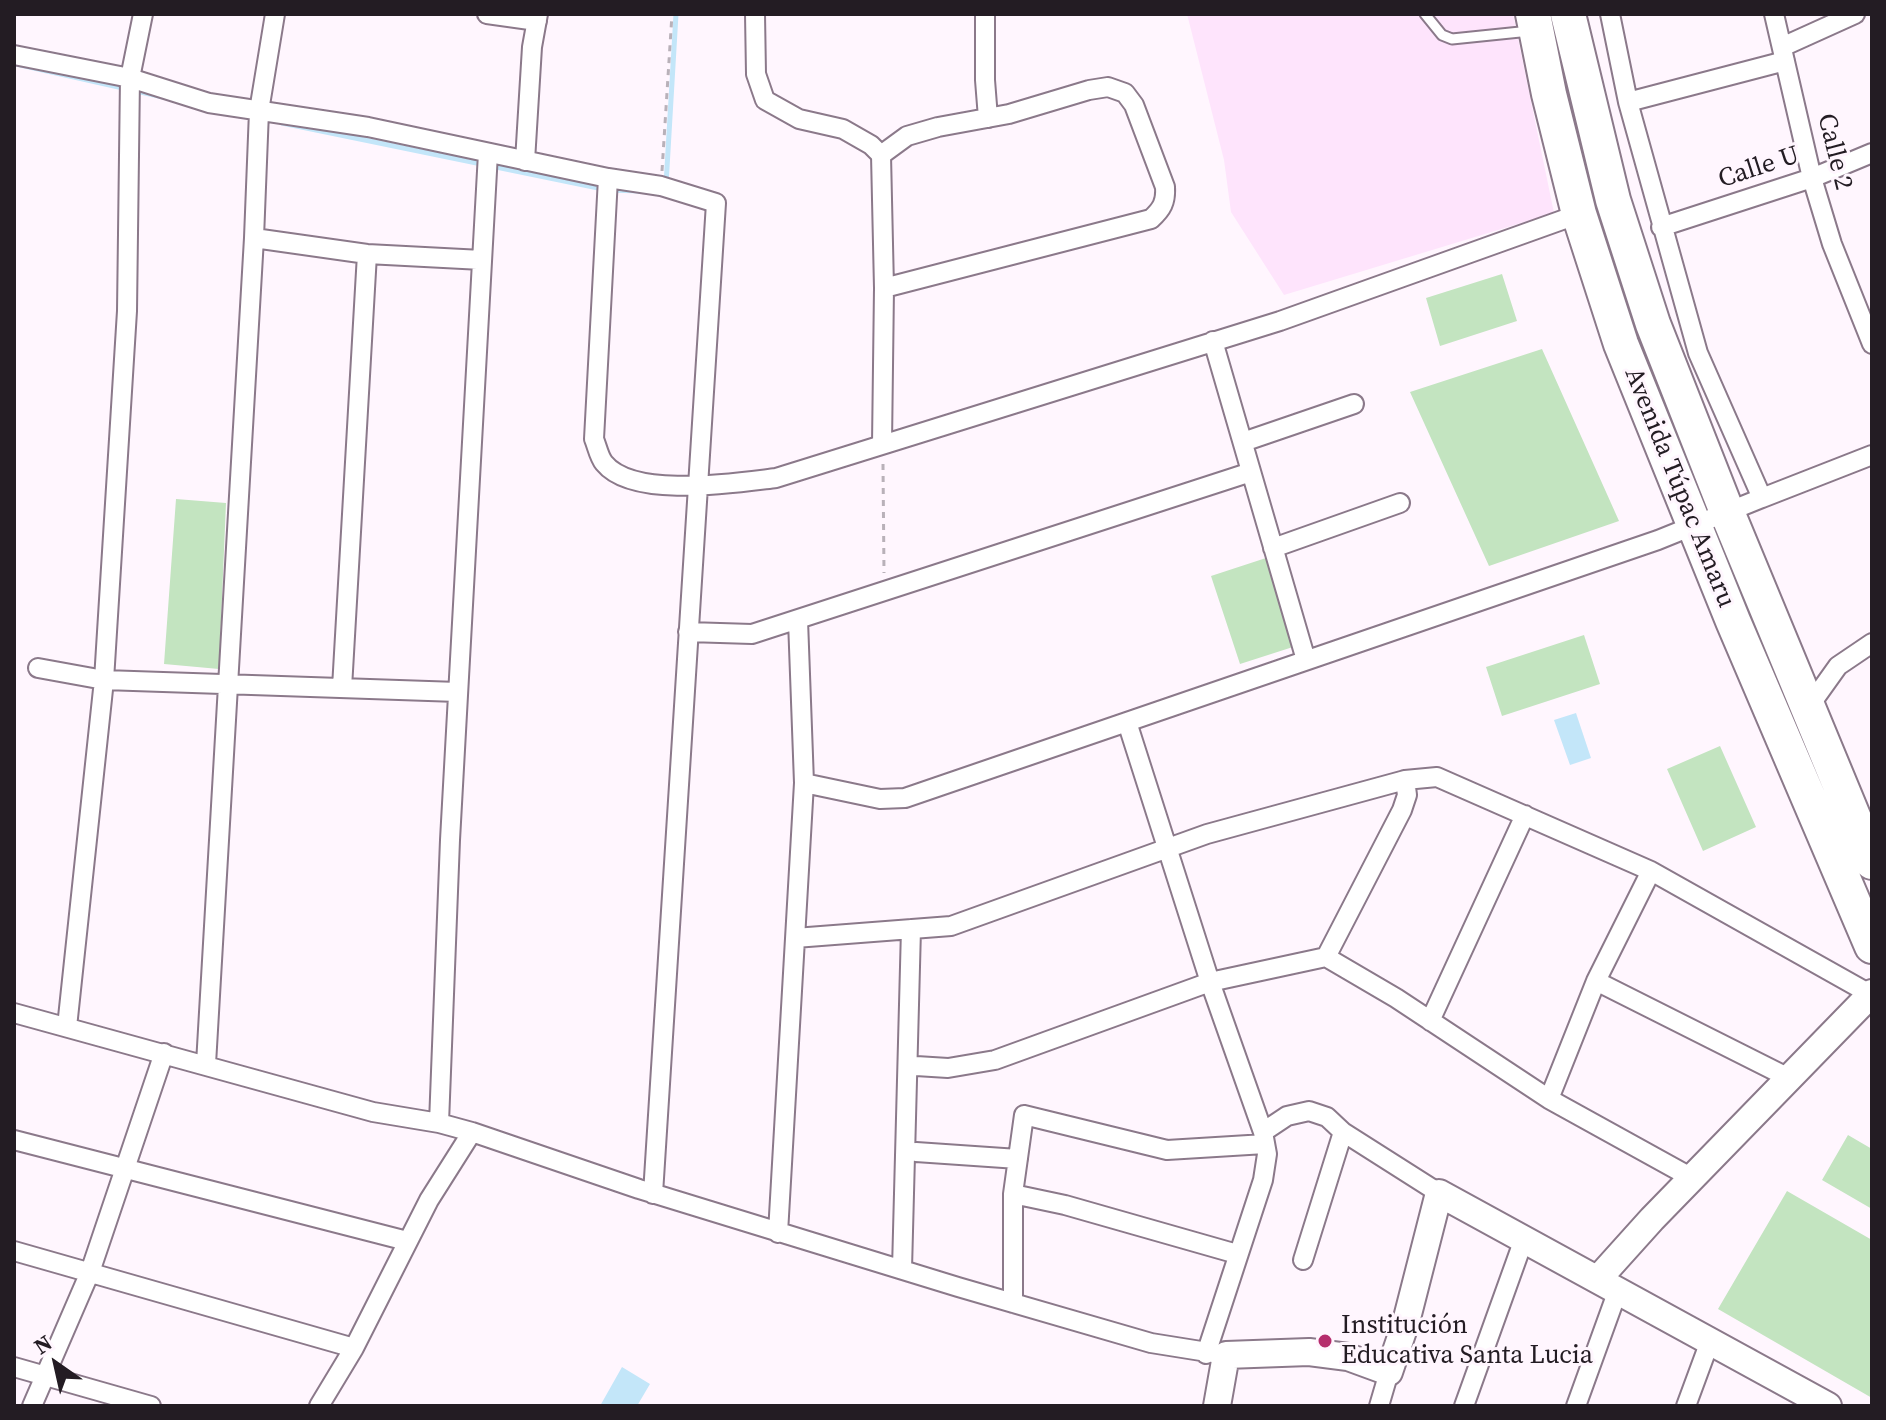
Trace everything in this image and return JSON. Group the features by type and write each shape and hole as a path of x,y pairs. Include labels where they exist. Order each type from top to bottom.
{"highway":[{"name":"Avenida Túpac Amaru","path":"1568,14 1621,226 1653,324 1872,862"},
{"name":"Avenida Túpac Amaru","path":"1535,22 1579,214 1621,344 1872,946"}],"street":[{"path":"67,1027 104,680 127,311 130,78 143,14"},
{"path":"206,1064 259,111 275,14"},
{"path":"487,14 537,18 532,47 525,161"},
{"path":"755,14 756,74 765,100 799,119 843,129 871,145 881,155 884,288 882,444"},
{"path":"985,14 988,118"},
{"path":"1610,14 1628,102 1698,353 1762,498"},
{"name":"Calle 2","path":"1774,14 1812,178 1832,244 1872,344"},
{"path":"1628,102 1783,54 1855,14"},
{"path":"14,55 130,78 209,103 368,127 608,178 661,186 716,203 653,1194"},
{"path":"881,155 907,136 1009,114 1108,87 1125,93 1134,105 1165,187 1166,200 1151,219 884,288"},
{"path":"439,1123 458,692 488,153"},
{"name":"Calle U","path":"1661,227 1812,178 1872,153"},
{"path":"608,178 594,439 603,462 621,476 642,482 698,487 776,478 1280,321 1579,214"},
{"path":"254,238 367,254 482,260"},
{"path":"342,688 367,254"},
{"path":"1213,341 1306,660"},
{"path":"1243,442 1354,404"},
{"path":"804,783 880,799 905,798 1695,526 1872,455"},
{"path":"688,632 752,634 1251,472"},
{"path":"1273,548 1400,503"},
{"path":"778,1233 804,783 798,620"},
{"path":"1808,708 1838,666 1872,643"},
{"path":"38,668 104,680 458,692"},
{"path":"1127,722 1267,1154 1263,1180 1237,1254 1216,1355 1217,1406"},
{"path":"795,938 951,926 1207,834 1405,780 1437,777 1651,871 1871,994 1692,1178 1608,1284 1576,1406"},
{"path":"1326,957 1402,810 1407,795 1405,780"},
{"path":"1430,1021 1525,815"},
{"path":"1549,1099 1596,981 1651,871"},
{"path":"902,1269 911,929"},
{"path":"916,1066 948,1068 995,1060 1210,982 1326,957 1549,1099 1692,1178"},
{"path":"1596,981 1789,1078"},
{"path":"14,1013 373,1112 472,1132 778,1233 1151,1343 1216,1355 1309,1352 1348,1357 1389,1372"},
{"path":"32,1406 90,1272 164,1053"},
{"path":"1013,1303 1013,1194 1024,1115 1167,1150 1264,1138 1287,1116 1309,1111 1327,1117 1343,1132 1439,1193 1828,1406"},
{"path":"319,1406 354,1348 429,1200 472,1132"},
{"path":"1303,1260 1343,1132"},
{"path":"14,1140 407,1241"},
{"path":"916,1152 1018,1159"},
{"path":"1379,1406 1406,1322 1439,1193"},
{"path":"1013,1194 1065,1205 1237,1254"},
{"path":"1464,1406 1524,1239"},
{"path":"14,1251 354,1348"},
{"path":"1686,1406 1710,1341"},
{"path":"14,1367 151,1406"}],"lane":[{"path":"1425,14 1442,35 1452,39 1535,22"}],"path":[{"path":"661,186 672,14"},
{"path":"882,444 885,592"}],"shaded area":[{"path":"1187,14 1513,14 1554,213 1284,295 1231,212 1224,160"}],"green space":[{"path":"1502,274 1517,321 1440,346 1426,298"},
{"path":"1542,349 1619,521 1489,566 1410,392"},
{"path":"176,499 226,503 219,669 164,664"},
{"path":"1266,558 1296,646 1240,664 1211,576"},
{"path":"1584,635 1600,684 1502,716 1486,667"},
{"path":"1720,746 1756,827 1703,851 1667,769"},
{"path":"1848,1135 1872,1149 1872,1209 1822,1180"},
{"path":"1787,1191 1872,1240 1872,1398 1718,1309"}],"water":[{"path":"1576,713 1591,758 1570,765 1554,720"},
{"path":"622,1367 650,1384 637,1406 600,1406"}],"waterway":[{"path":"666,185 676,14"},
{"path":"16,64 163,97"},
{"path":"282,123 608,190 641,191"}],"place":[{"name":"Institución Educativa Santa Lucia","path":"1325,1341"}]}
